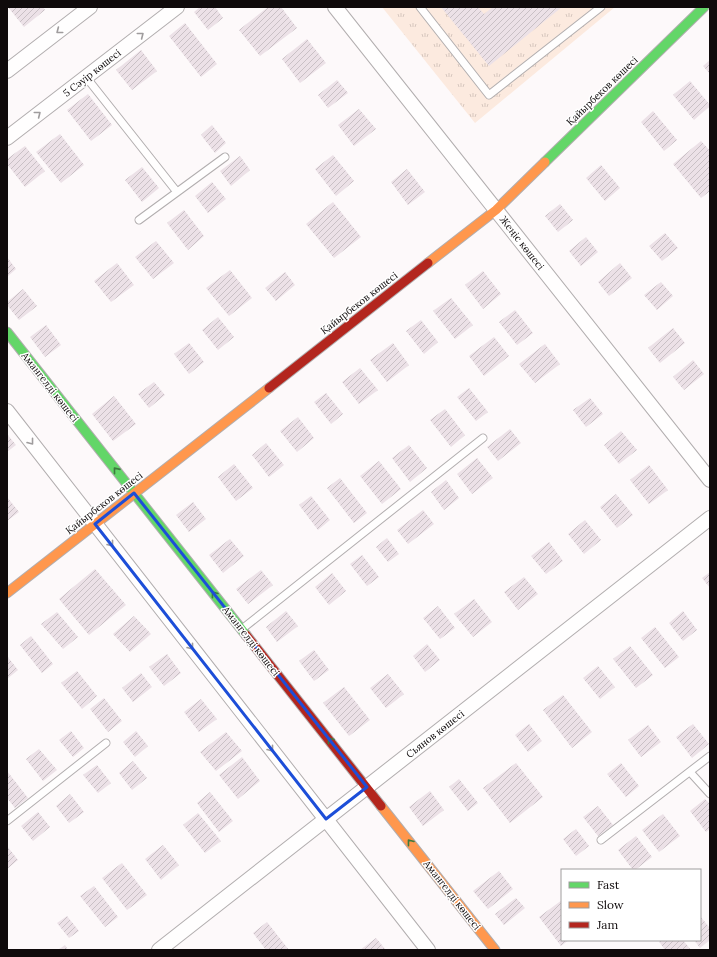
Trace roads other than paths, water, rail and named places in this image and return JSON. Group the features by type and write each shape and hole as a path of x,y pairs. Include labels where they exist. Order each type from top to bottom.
{"main road":[{"name":"Қайырбеков көшесі","path":"7,593 496,210 704,7"},
{"name":"Амангелді көшесі","path":"7,332 495,950"}],"street":[{"path":"7,71 90,7"},
{"name":"5 Сәуір көшесі","path":"7,138 176,7"},
{"name":"Жеңіс көшесі","path":"335,7 710,480"},
{"path":"7,411 428,950"},
{"name":"Сьянов көшесі","path":"159,950 710,518"}],"lane":[{"path":"420,7 489,95 602,7"},
{"path":"86,77 177,192"},
{"path":"139,220 225,157"},
{"path":"242,630 483,438"},
{"path":"7,821 106,743"},
{"path":"601,840 710,756"},
{"path":"690,772 710,794"}]}
